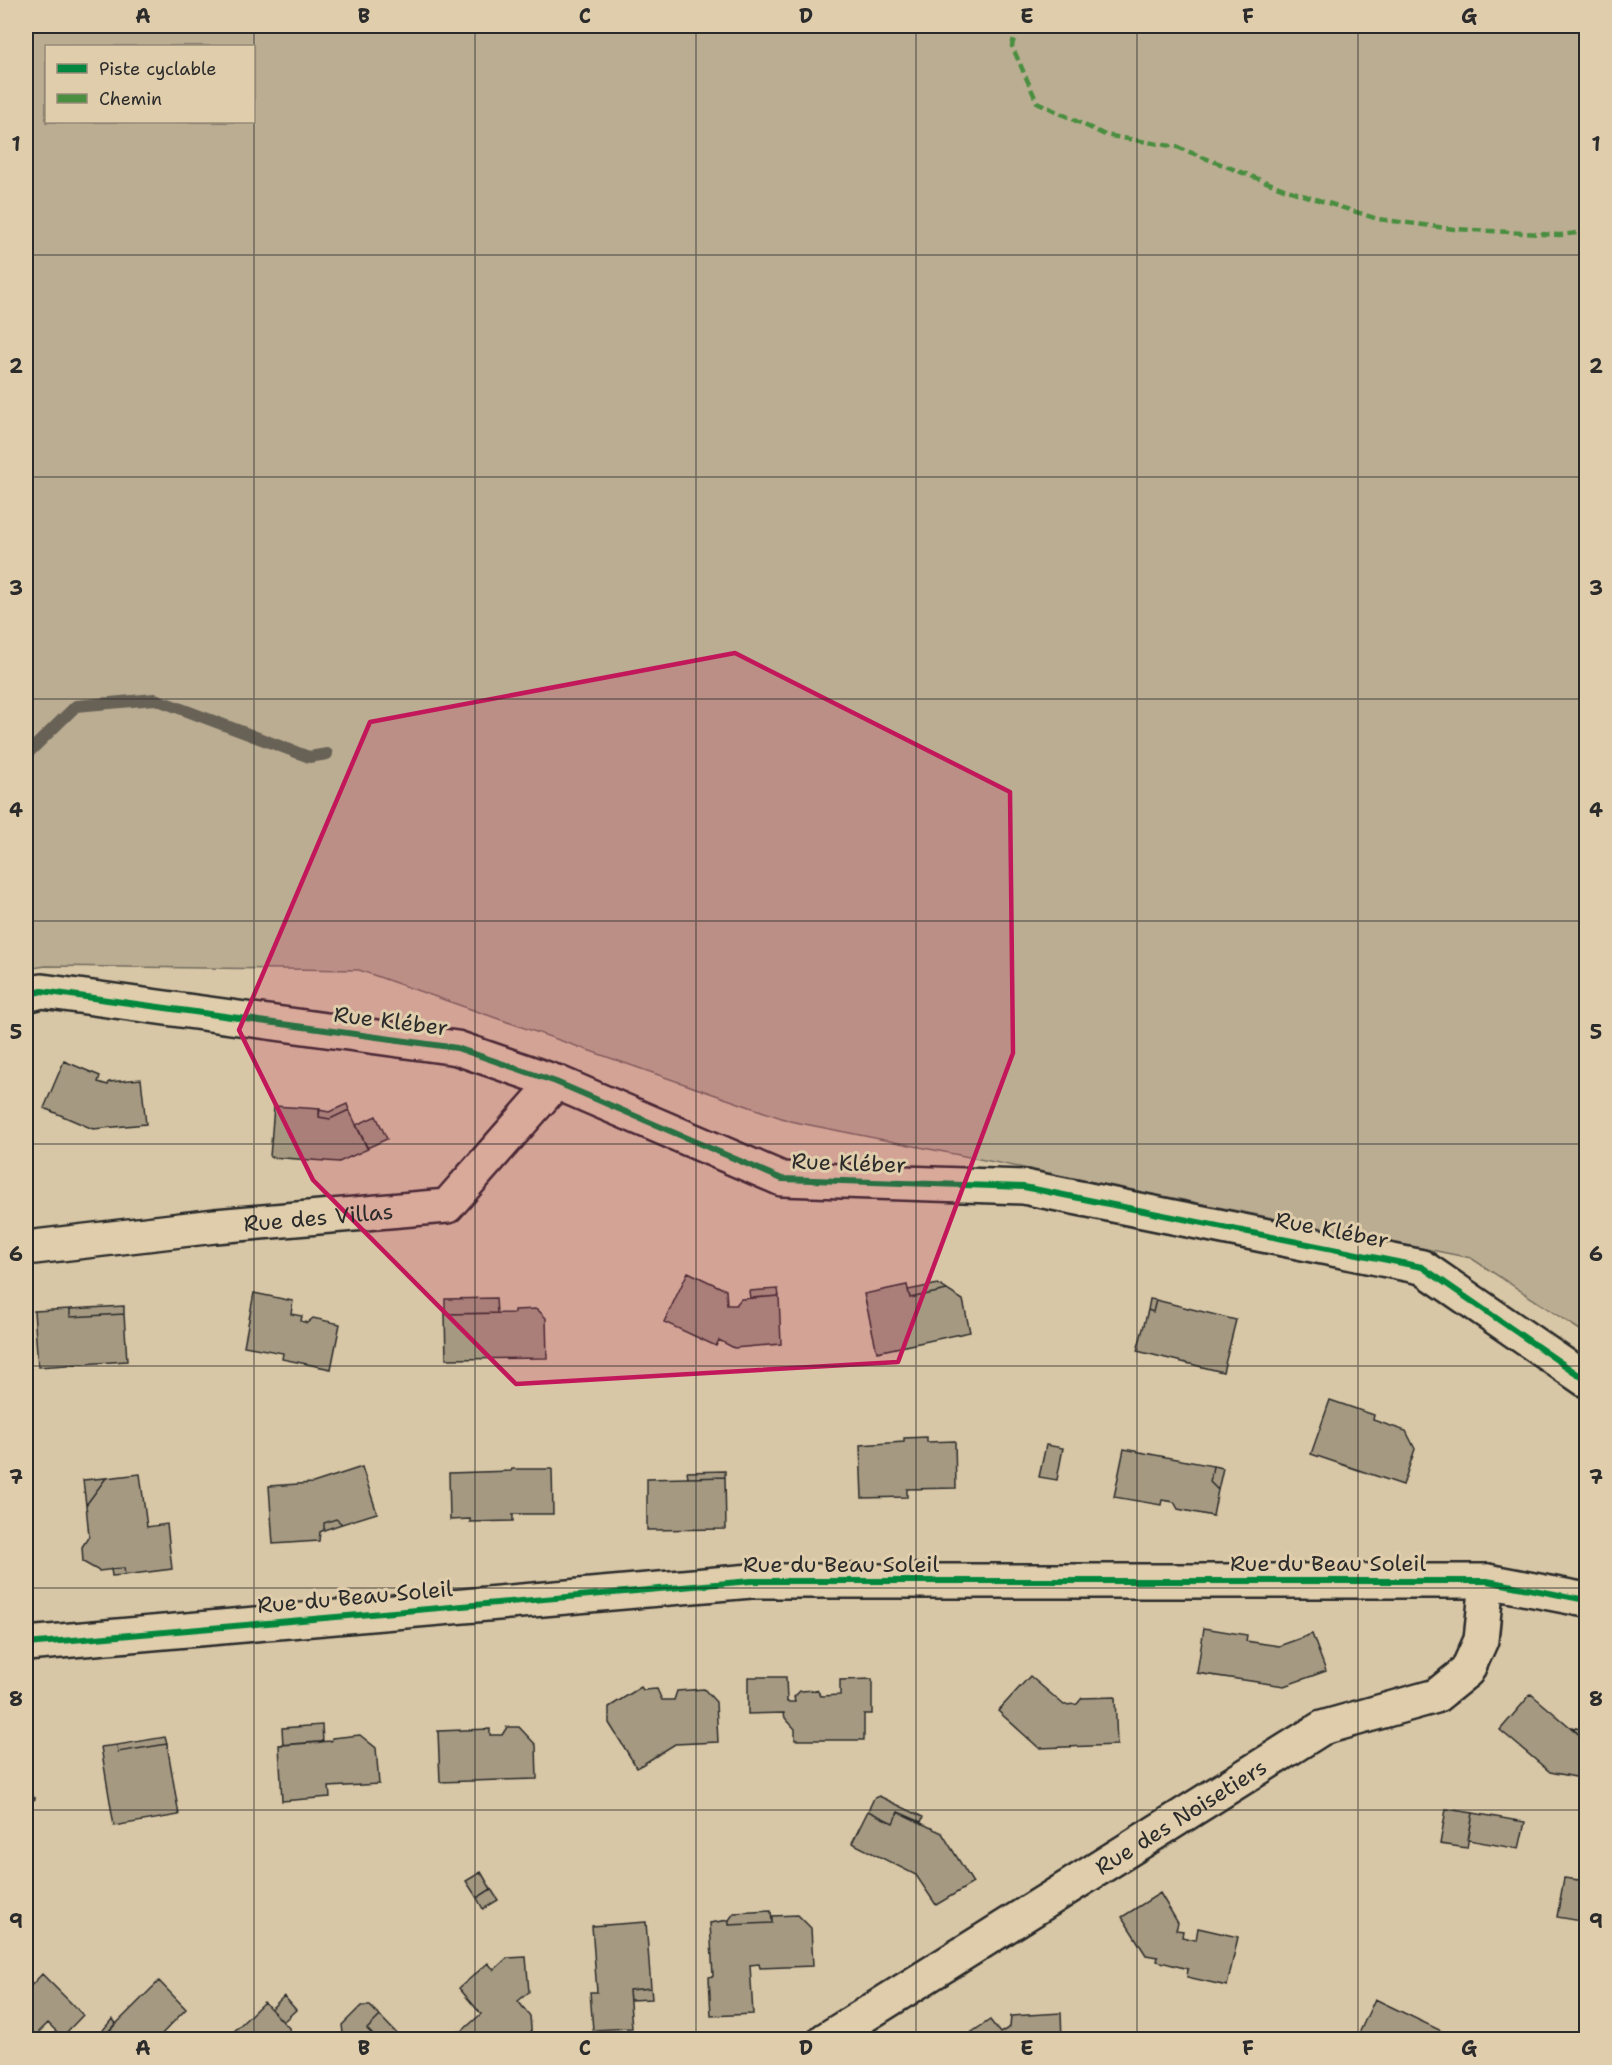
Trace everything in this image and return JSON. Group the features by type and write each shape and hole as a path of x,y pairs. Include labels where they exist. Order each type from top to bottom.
{"street":[{"name":"Rue Kléber","path":"26,995 42,991 457,1048 556,1082 782,1179 1024,1187 1422,1267 1587,1380"},
{"name":"Rue des Villas","path":"26,1248 215,1226 447,1206 556,1082"},
{"name":"Rue du Beau Soleil","path":"26,1644 751,1581 1487,1581 1587,1600"},
{"name":"Rue des Noisetiers","path":"825,2040 1322,1728 1436,1696 1467,1671 1481,1640 1487,1581"}],"highlighted area":[{"path":"735,653 1010,792 1013,1053 898,1362 516,1384 313,1180 239,1030 370,722"}],"shaded area":[{"path":"26,26 1586,26 1586,1334 1471,1258 790,1121 359,970 46,966 26,969"}],"building":[{"path":"64,1061 100,1076 98,1082 108,1085 109,1082 141,1079 146,1124 93,1129 44,1108"},
{"path":"347,1104 349,1110 330,1119 319,1117 319,1110 329,1112"},
{"path":"274,1106 320,1109 319,1117 330,1119 349,1110 368,1149 339,1162 270,1157"},
{"path":"376,1116 387,1139 367,1148 356,1125"},
{"path":"688,1272 726,1290 727,1305 736,1305 741,1299 779,1296 781,1344 734,1348 719,1340 716,1346 664,1322"},
{"path":"938,1284 947,1290 910,1298 908,1290"},
{"path":"907,1285 910,1298 947,1290 963,1300 970,1332 877,1352 864,1294"},
{"path":"778,1289 779,1296 750,1298 749,1291"},
{"path":"254,1293 293,1301 291,1314 302,1316 301,1321 307,1323 313,1318 340,1324 331,1369 282,1359 283,1353 244,1346"},
{"path":"496,1298 497,1313 445,1314 445,1299"},
{"path":"1150,1299 1156,1300 1153,1312 1148,1310"},
{"path":"1156,1300 1236,1320 1223,1372 1137,1351 1148,1310 1153,1312"},
{"path":"124,1306 124,1314 70,1317 70,1309"},
{"path":"70,1309 70,1317 124,1314 127,1361 38,1367 34,1311"},
{"path":"537,1309 546,1318 547,1358 446,1359 445,1314 514,1313 514,1310"},
{"path":"1330,1400 1374,1415 1373,1420 1406,1431 1415,1449 1403,1485 1311,1454"},
{"path":"927,1437 927,1442 955,1441 956,1488 907,1489 907,1497 862,1498 860,1445 904,1442 904,1438"},
{"path":"1046,1445 1063,1448 1057,1480 1039,1477"},
{"path":"1124,1449 1213,1466 1210,1482 1218,1490 1213,1516 1178,1509 1174,1502 1162,1500 1161,1505 1114,1497"},
{"path":"1213,1466 1223,1468 1218,1490 1210,1482"},
{"path":"362,1467 377,1513 342,1524 336,1519 324,1523 324,1530 320,1532 319,1541 273,1544 269,1486 313,1483"},
{"path":"512,1469 552,1469 553,1514 513,1514 513,1521 450,1520 449,1473 511,1471"},
{"path":"725,1471 725,1477 688,1478 687,1472"},
{"path":"140,1474 147,1527 167,1524 172,1569 125,1575 124,1568 99,1571 83,1562 82,1547 89,1536 86,1505 106,1478"},
{"path":"725,1477 726,1529 647,1530 647,1479"},
{"path":"106,1478 86,1505 83,1480"},
{"path":"336,1519 342,1524 324,1530 324,1523"},
{"path":"124,1568 125,1575 112,1576 111,1569"},
{"path":"1204,1628 1247,1635 1246,1641 1279,1646 1312,1634 1326,1671 1284,1686 1197,1673"},
{"path":"1030,1676 1064,1705 1077,1704 1082,1698 1115,1697 1117,1745 1039,1748 998,1711"},
{"path":"748,1677 786,1677 787,1702 795,1702 794,1697 800,1691 817,1690 821,1696 840,1695 840,1680 872,1679 872,1714 864,1714 864,1740 795,1740 795,1729 785,1718 784,1713 748,1714"},
{"path":"641,1687 643,1690 657,1689 662,1700 674,1700 677,1691 704,1689 716,1702 718,1742 675,1744 637,1768 609,1723 609,1707"},
{"path":"1531,1694 1586,1738 1586,1779 1550,1772 1500,1730"},
{"path":"322,1725 323,1742 283,1745 282,1728"},
{"path":"507,1727 519,1727 536,1745 537,1779 440,1782 438,1731 490,1729 490,1735 502,1735"},
{"path":"1571,1727 1586,1730 1586,1738 1582,1737"},
{"path":"360,1735 376,1748 379,1784 329,1787 330,1797 282,1801 279,1745 331,1741 332,1738"},
{"path":"165,1737 167,1744 118,1752 117,1745"},
{"path":"167,1744 179,1815 114,1826 101,1747 117,1745 118,1752"},
{"path":"26,1788 35,1799 26,1806"},
{"path":"879,1796 923,1817 921,1822 898,1812 893,1823 868,1811 874,1798"},
{"path":"1446,1809 1473,1813 1467,1848 1440,1844"},
{"path":"868,1811 893,1823 898,1812 942,1833 973,1883 936,1905 916,1875 852,1843"},
{"path":"1473,1813 1525,1822 1519,1849 1468,1840"},
{"path":"481,1872 491,1889 477,1898 466,1881"},
{"path":"1564,1878 1586,1881 1581,1921 1557,1917"},
{"path":"491,1889 498,1900 483,1909 477,1898"},
{"path":"1160,1893 1178,1923 1176,1930 1183,1931 1182,1937 1196,1940 1198,1928 1238,1937 1227,1986 1187,1977 1188,1969 1157,1961 1158,1957 1146,1955 1122,1917"},
{"path":"771,1911 772,1923 729,1925 729,1920 734,1913"},
{"path":"798,1915 811,1928 813,1966 760,1968 759,1964 750,1965 753,2014 711,2016 709,1977 713,1976 710,1923 729,1920 729,1925 772,1923 772,1916"},
{"path":"646,1922 651,1988 629,1990 632,2028 593,2030 590,1992 597,1992 592,1926"},
{"path":"526,1957 529,1992 518,2001 530,2016 532,2040 497,2040 493,2036 489,2040 445,2040 444,2033 462,2031 481,2014 459,1988 488,1963 494,1970 507,1958"},
{"path":"42,1974 83,2015 62,2037 48,2023 31,2040 26,2040 26,1991"},
{"path":"159,1981 186,2009 156,2040 100,2040"},
{"path":"651,1988 652,1999 630,2000 629,1990"},
{"path":"284,1996 296,2010 283,2022 271,2009"},
{"path":"1375,1999 1452,2036 1450,2040 1356,2040"},
{"path":"264,2002 290,2029 280,2040 225,2040"},
{"path":"361,2006 370,2006 380,2016 367,2029 378,2040 349,2040 343,2033 342,2025"},
{"path":"1061,2013 1062,2040 960,2040 990,2020 1000,2033 1010,2027 1011,2016"},
{"path":"380,2016 401,2038 400,2040 378,2040 367,2029"},
{"path":"112,2019 116,2023 100,2040 95,2040"}],"waterway":[{"path":"26,755 76,706 155,699 309,757 327,754"}],"marked path":[{"path":"1017,26 1012,46 1037,102 1105,135 1177,147 1284,189 1378,219 1454,229 1560,235 1586,232"}],"cycle path":[{"path":"26,995 42,991 457,1048 556,1082 782,1179 1024,1187 1422,1267 1586,1380"},
{"path":"26,1644 751,1581 1487,1581 1586,1600"}]}
